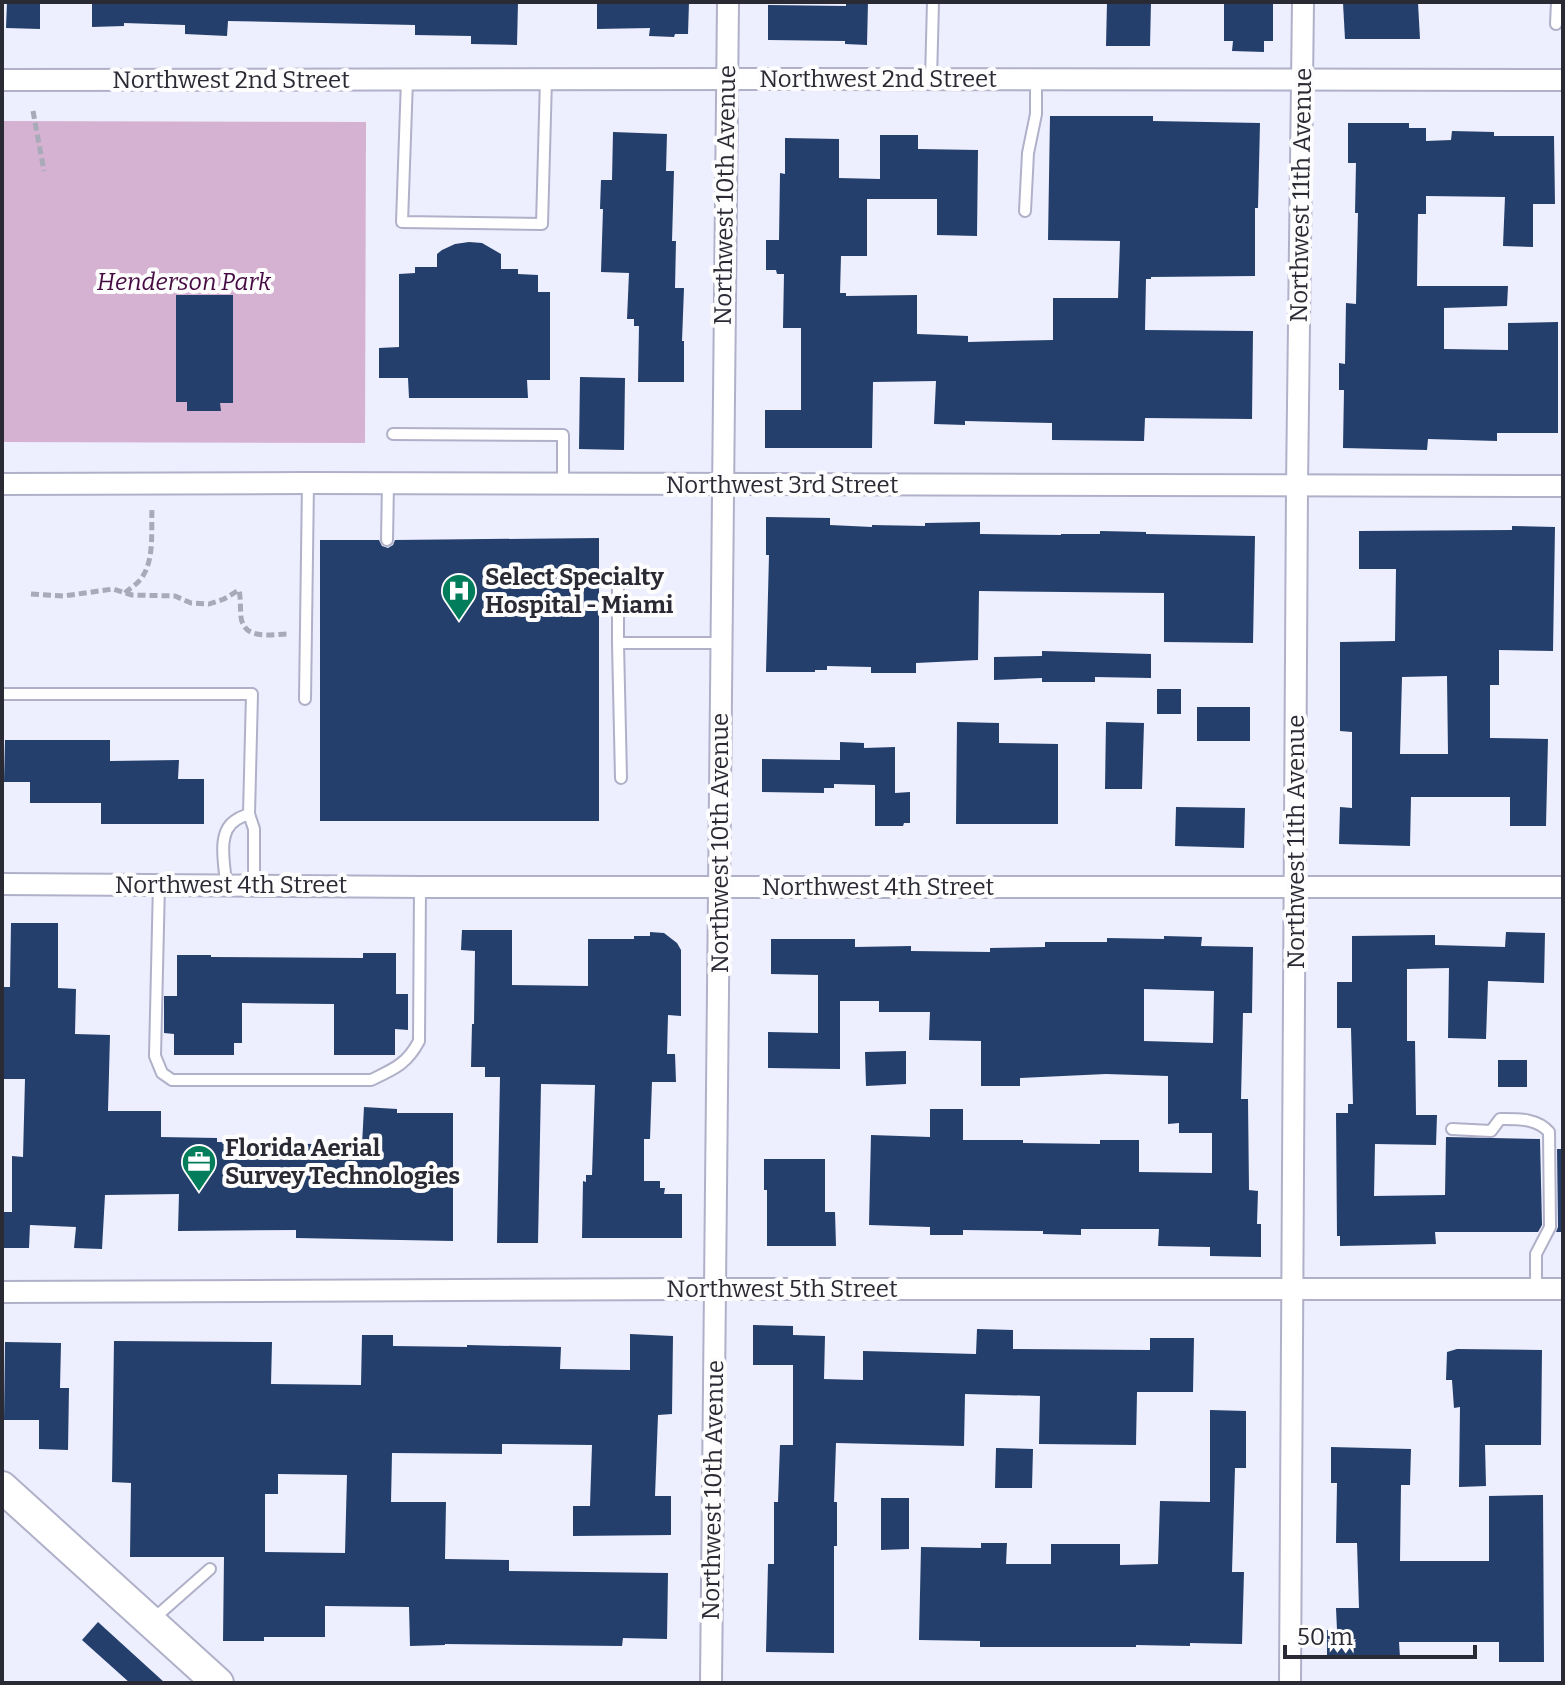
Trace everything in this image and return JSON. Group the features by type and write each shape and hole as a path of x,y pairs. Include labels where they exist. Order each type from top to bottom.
{"main road":[{"path":"2,1487 211,1681"}],"street":[{"name":"Northwest 10th Avenue","path":"711,1683 728,2"},
{"name":"Northwest 11th Avenue","path":"1290,1683 1303,2"},
{"name":"Northwest 2nd Street","path":"2,80 1563,80"},
{"name":"Northwest 3rd Street","path":"2,484 1563,486"},
{"name":"Northwest 4th Street","path":"2,884 1563,887"},
{"name":"Northwest 5th Street","path":"2,1292 1563,1289"}],"lane":[{"path":"931,79 933,2"},
{"path":"1556,24 1557,2"},
{"path":"1025,211 1028,153 1036,114 1036,78"},
{"path":"407,80 402,222 542,224 546,79"},
{"path":"393,434 563,435 563,483"},
{"path":"305,699 308,483"},
{"path":"387,540 388,483"},
{"path":"618,589 621,778"},
{"path":"618,643 721,643"},
{"path":"2,694 252,694 249,814 254,829 254,885"},
{"path":"226,884 223,842 226,832 234,821 249,814"},
{"path":"159,884 155,1056 162,1073 172,1080 371,1080 401,1066 419,1041 420,887"},
{"path":"1452,1129 1491,1131 1500,1119 1522,1119 1542,1124 1549,1132 1550,1227 1536,1254 1536,1288"},
{"path":"150,1622 210,1569"}],"path":[{"path":"33,111 44,171"},
{"path":"125,593 140,580 146,569 152,509"},
{"path":"31,594 64,596 113,589 125,593 175,596 191,603 209,604 239,590 241,620 245,629 254,635 290,634"}],"green space":[{"name":"Henderson Park","path":"2,121 366,122 365,443 2,442"}],"building":[{"path":"7,2 40,2 40,29 6,28"},
{"path":"92,2 518,2 517,45 471,44 471,36 415,35 415,25 228,21 227,36 185,34 185,25 124,23 124,26 92,27"},
{"path":"597,2 689,2 688,34 649,36 650,28 597,29"},
{"path":"846,2 868,2 867,45 845,44 845,41 768,40 768,5 846,6"},
{"path":"1107,2 1151,2 1150,46 1106,46"},
{"path":"1224,2 1273,2 1273,41 1264,41 1264,52 1232,51 1233,41 1224,41"},
{"path":"1343,3 1418,3 1420,39 1345,39"},
{"path":"1050,116 1153,116 1153,121 1260,123 1255,276 1146,279 1145,330 1253,331 1252,419 1145,418 1144,441 1052,440 1052,423 965,421 965,425 934,424 936,381 873,382 872,448 765,448 765,410 801,410 801,328 783,328 784,274 766,270 766,240 779,240 780,173 785,174 785,138 839,139 839,178 880,179 880,135 918,135 918,149 978,150 977,236 937,235 937,199 867,199 867,256 841,256 840,293 846,293 846,296 917,295 917,334 968,336 968,342 1053,340 1053,298 1118,298 1120,241 1048,240"},
{"path":"1348,123 1409,123 1409,128 1426,128 1426,141 1451,140 1452,131 1494,132 1494,136 1554,136 1555,204 1533,204 1533,247 1503,246 1505,197 1426,196 1426,214 1418,214 1417,286 1508,286 1507,306 1444,308 1444,349 1508,350 1508,323 1558,322 1558,433 1497,433 1497,441 1428,439 1427,450 1343,448 1344,390 1339,390 1339,363 1345,364 1346,303 1356,304 1358,213 1355,213 1356,163 1348,163"},
{"path":"613,132 667,134 666,171 674,171 672,241 676,241 675,288 684,288 684,382 638,382 639,326 634,326 634,319 627,319 629,273 601,272 601,180 612,180"},
{"path":"469,242 482,243 501,254 501,269 518,269 518,274 538,275 538,292 550,292 550,380 527,380 528,398 409,398 408,378 379,378 379,348 399,347 399,274 415,273 415,267 437,267 437,254 442,250"},
{"path":"176,295 233,295 233,403 220,403 221,411 187,411 187,402 176,402"},
{"path":"580,377 625,378 624,450 579,449"},
{"path":"766,517 830,518 830,525 872,527 980,522 980,534 1061,535 1100,534 1100,531 1255,536 1253,643 1164,642 1164,593 979,591 978,660 916,663 916,673 871,673 871,667 827,666 827,670 815,672 766,672 769,555 766,555"},
{"path":"1512,526 1555,527 1553,651 1499,650 1499,685 1490,685 1490,738 1548,739 1546,826 1510,826 1510,797 1411,797 1410,846 1339,844 1340,807 1352,808 1352,732 1340,731 1340,642 1395,641 1396,569 1359,569 1359,531 1512,530","holes":["1447,676 1448,754 1400,754 1402,677"]},
{"name":"Select Specialty Hospital - Miami","path":"599,538 599,821 320,821 320,540 379,540 382,546 388,548 395,540"},
{"path":"1042,651 1151,654 1151,678 1095,677 1095,682 1042,682 1042,678 994,680 994,657 1042,656"},
{"path":"1157,689 1181,689 1181,714 1157,714"},
{"path":"1197,707 1250,707 1250,741 1197,741"},
{"path":"957,722 999,723 999,743 1058,744 1058,824 956,824"},
{"path":"1106,722 1144,723 1142,789 1105,789"},
{"path":"5,740 110,740 110,761 179,760 178,779 204,779 204,824 101,824 101,803 30,803 30,782 4,782"},
{"path":"840,742 864,743 864,748 895,747 895,793 910,792 910,823 875,826 875,785 834,784 834,788 824,788 824,793 762,792 762,759 840,760"},
{"path":"1176,807 1245,808 1244,848 1175,846"},
{"path":"11,923 58,923 58,988 76,989 75,1034 110,1035 108,1111 161,1111 161,1137 217,1138 217,1142 362,1145 364,1107 397,1109 397,1113 453,1113 453,1241 296,1238 296,1230 178,1231 179,1194 105,1195 102,1249 74,1248 76,1227 30,1225 29,1248 2,1248 2,1212 12,1212 12,1156 23,1157 25,1079 2,1079 2,987 10,987"},
{"path":"462,930 512,930 512,985 588,986 588,939 634,939 634,936 650,936 650,932 664,933 677,943 681,950 681,1016 668,1015 667,1054 675,1054 676,1082 652,1082 650,1139 644,1139 644,1181 660,1181 660,1188 665,1188 664,1194 682,1194 682,1238 582,1238 583,1181 586,1182 586,1175 592,1175 595,1085 541,1084 538,1243 497,1243 500,1077 485,1077 485,1067 471,1067 475,951 461,950"},
{"path":"1506,932 1545,933 1544,983 1488,981 1486,1039 1448,1038 1449,968 1407,969 1407,1041 1415,1041 1416,1115 1437,1115 1436,1145 1375,1144 1374,1196 1445,1195 1446,1137 1540,1139 1542,1225 1538,1232 1435,1232 1436,1244 1340,1246 1340,1236 1337,1236 1336,1113 1348,1113 1348,1104 1353,1104 1351,1028 1337,1028 1337,982 1352,982 1352,936 1435,935 1435,945 1505,947"},
{"path":"1164,936 1202,937 1201,946 1253,947 1252,1013 1243,1013 1241,1099 1248,1099 1249,1190 1258,1191 1257,1224 1261,1224 1261,1257 1210,1256 1210,1247 1158,1246 1159,1229 1081,1229 1081,1235 963,1230 963,1235 930,1235 930,1227 869,1225 871,1135 930,1137 930,1109 963,1109 963,1140 1100,1144 1100,1140 1139,1140 1139,1172 1212,1173 1212,1133 1179,1133 1179,1123 1168,1124 1168,1076 1106,1074 1020,1078 1020,1086 981,1086 981,1041 929,1040 930,1012 879,1012 879,1001 840,1001 840,1069 768,1068 768,1032 818,1033 818,975 771,974 771,939 855,939 855,947 911,946 911,951 990,952 990,948 1045,947 1045,942 1107,942 1107,938 1164,939","holes":["1144,989 1214,991 1213,1043 1144,1041"]},
{"path":"363,953 396,953 396,994 408,994 408,1030 395,1029 395,1055 334,1055 334,1004 242,1003 242,1043 234,1043 234,1055 174,1055 174,1034 164,1033 164,996 177,996 177,955 363,958"},
{"path":"906,1051 906,1084 866,1086 865,1052"},
{"path":"1498,1060 1527,1060 1527,1087 1498,1087"},
{"path":"1557,1149 1563,1149 1563,1232 1556,1232"},
{"path":"764,1159 825,1159 825,1212 835,1212 836,1246 767,1246"},
{"path":"753,1325 793,1326 793,1335 825,1336 824,1379 863,1380 863,1351 976,1354 977,1329 1013,1330 1013,1349 1150,1350 1150,1338 1194,1338 1193,1392 1137,1392 1136,1445 1039,1444 1040,1396 965,1394 964,1446 836,1443 834,1653 766,1652 768,1564 774,1564 774,1502 778,1502 780,1445 793,1445 793,1365 753,1365"},
{"path":"630,1334 673,1336 672,1414 658,1415 655,1496 671,1496 671,1535 573,1536 573,1506 590,1506 592,1445 502,1444 502,1454 392,1453 391,1502 446,1502 445,1559 509,1560 509,1571 668,1573 667,1639 623,1638 622,1646 410,1646 409,1607 325,1606 325,1637 223,1641 224,1557 130,1557 131,1483 112,1482 114,1341 272,1342 271,1384 361,1385 362,1335 393,1335 393,1346 561,1347 560,1369 630,1370","holes":["278,1474 347,1475 345,1553 265,1552 265,1494 278,1494"]},
{"path":"5,1342 61,1343 60,1388 69,1388 68,1450 39,1449 39,1420 4,1420"},
{"path":"1457,1349 1542,1350 1541,1445 1485,1445 1486,1486 1459,1487 1460,1407 1454,1408 1452,1380 1446,1380 1447,1352"},
{"path":"1210,1410 1246,1411 1246,1468 1235,1468 1232,1572 1244,1572 1242,1644 980,1647 980,1641 919,1640 921,1547 981,1548 981,1543 1007,1543 1006,1564 1051,1564 1051,1544 1120,1544 1120,1565 1158,1564 1160,1501 1210,1502"},
{"path":"1331,1447 1411,1449 1410,1485 1401,1485 1400,1561 1489,1561 1489,1496 1543,1495 1544,1662 1499,1662 1499,1642 1399,1642 1400,1657 1327,1657 1327,1630 1337,1630 1336,1608 1359,1608 1357,1543 1336,1543 1337,1483 1331,1483"},
{"path":"996,1448 1033,1449 1032,1488 995,1488"},
{"path":"881,1498 909,1498 909,1549 881,1550"},
{"path":"98,1622 165,1683 130,1683 82,1640"}],"place":[{"name":"Select Specialty Hospital - Miami","path":"459,622"},
{"name":"Florida Aerial Survey Technologies","path":"199,1193"}]}
